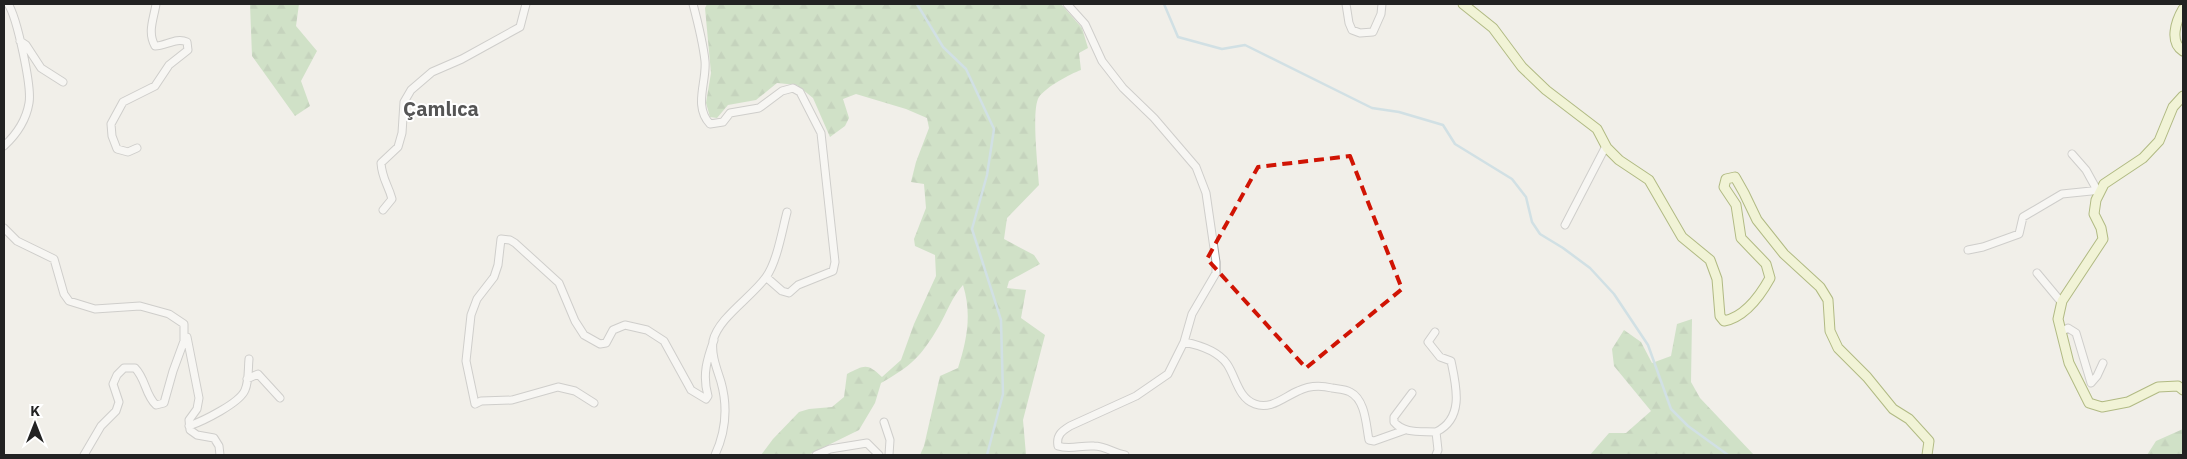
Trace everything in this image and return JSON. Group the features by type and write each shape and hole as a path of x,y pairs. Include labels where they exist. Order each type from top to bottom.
{"street":[{"path":"4,146 22,126 30,101 17,27 8,4"},
{"path":"137,148 128,152 117,149 112,136 112,124 118,111 123,102 155,86 169,65 188,50 187,42 182,40 164,46 155,46 151,39 151,30 156,4"},
{"path":"383,210 392,199 382,176 381,163 398,147 402,133 404,102 411,90 432,72 478,51 520,27 526,4"},
{"path":"693,4 705,62 701,98 702,113 710,124 723,122 730,113 759,108 782,91 793,88 800,92 821,133 835,262 833,271 798,285 789,292 782,290 766,277"},
{"path":"1067,4 1085,24 1102,61 1123,88 1154,118 1188,158 1202,180 1211,224 1216,273 1192,314 1184,342 1168,374 1136,396 1070,426 1061,432 1057,439 1058,446 1068,449 1079,446 1095,446 1125,455"},
{"path":"1346,4 1352,30 1367,33 1373,32 1378,23 1382,4"},
{"path":"1463,4 1493,28 1522,67 1546,90 1597,129 1606,146 1618,160 1649,180 1682,237 1710,260 1717,279 1720,316 1724,321 1735,319 1761,294 1770,278 1766,264 1741,238 1736,205 1724,187 1726,179 1735,177 1757,220 1784,254 1820,287 1828,300 1830,331 1838,348 1867,377 1893,409 1922,431 1929,441 1928,455"},
{"path":"2183,9 2174,33 2179,48 2183,51"},
{"path":"20,41 26,45 41,68 63,82"},
{"path":"2183,96 2173,107 2159,141 2143,158 2104,184 2099,190 2094,214 2104,239 2062,303 2058,319 2068,363 2089,403 2102,408 2128,402 2158,387 2178,386 2183,390"},
{"path":"1565,225 1606,146"},
{"path":"2072,154 2086,170 2099,190"},
{"path":"1968,250 1983,248 2019,234 2023,217 2062,194 2099,190"},
{"path":"594,404 575,391 558,387 512,400 482,401 475,404 466,361 471,316 477,300 494,277 498,265 501,239 510,240 515,243 559,283 575,321 584,335 600,344 606,343 613,330 625,325 647,330 664,341 692,390 706,399 708,396 704,383 705,364 714,340 721,324 772,269 787,212"},
{"path":"4,228 17,241 54,259 64,294 70,300 95,309 140,306 169,314 184,324 199,398 198,409 189,420 190,430 197,435 214,438 219,446 220,455"},
{"path":"2037,273 2062,303"},
{"path":"2061,332 2068,328 2076,333 2092,383 2103,363"},
{"path":"84,455 101,426 116,411 119,402 113,384 117,375 124,368 135,368 142,374 152,401 156,405 164,404 186,332"},
{"path":"1412,393 1394,417 1394,422 1398,428 1436,432 1445,428 1452,419 1455,410 1457,389 1451,360 1440,357 1428,342 1435,332"},
{"path":"714,340 712,353 726,402 724,432 715,455"},
{"path":"1184,342 1198,345 1214,353 1226,363 1235,383 1253,404 1264,406 1279,402 1298,390 1314,386 1329,387 1350,392 1357,398 1362,406 1369,440 1374,441 1405,430"},
{"path":"189,426 203,421 239,399 245,391 249,359"},
{"path":"247,379 258,374 280,398"},
{"path":"884,422 890,440 889,455"},
{"path":"1436,432 1438,450 1436,455"},
{"path":"816,455 830,449 867,443 880,455"}],"highlighted area":[{"path":"1350,156 1402,289 1306,368 1207,259 1258,167"}],"green space":[{"path":"250,4 299,4 296,26 317,51 301,81 310,106 295,116 252,56"},
{"path":"707,4 1061,4 1082,28 1088,48 1079,53 1081,70 1052,85 1039,97 1035,113 1035,126 1039,185 1007,218 1004,239 1034,255 1040,264 1009,281 1007,288 1026,290 1021,318 1045,335 1023,420 1026,455 920,455 924,446 940,376 958,368 964,347 968,317 963,285 933,337 921,353 908,366 881,383 875,403 859,430 808,455 761,455 773,439 799,412 832,407 844,397 847,374 866,367 873,369 882,377 901,360 914,324 936,276 935,255 915,246 914,239 926,208 924,184 911,182 916,162 929,128 927,118 906,109 856,94 843,99 849,118 845,126 830,137 813,98 797,85 777,83 756,100 728,105 717,118 710,117 706,103 711,73 705,8"},
{"path":"1692,319 1691,382 1700,398 1754,455 1590,455 1609,433 1626,433 1651,411 1614,366 1612,349 1624,330 1641,342 1652,363 1671,356 1677,324"},
{"path":"2183,429 2183,455 2147,455 2156,441"}],"waterway":[{"path":"917,4 943,47 966,69 994,129 987,175 972,229 1001,320 1003,394 987,455"},
{"path":"1164,4 1178,37 1222,49 1245,45 1372,108 1399,112 1443,125 1455,144 1512,179 1526,197 1532,222 1540,234 1590,268 1614,294 1648,345 1671,409 1688,426 1728,455"}],"district":[{"name":"Çamlıca","path":"441,108"}]}
